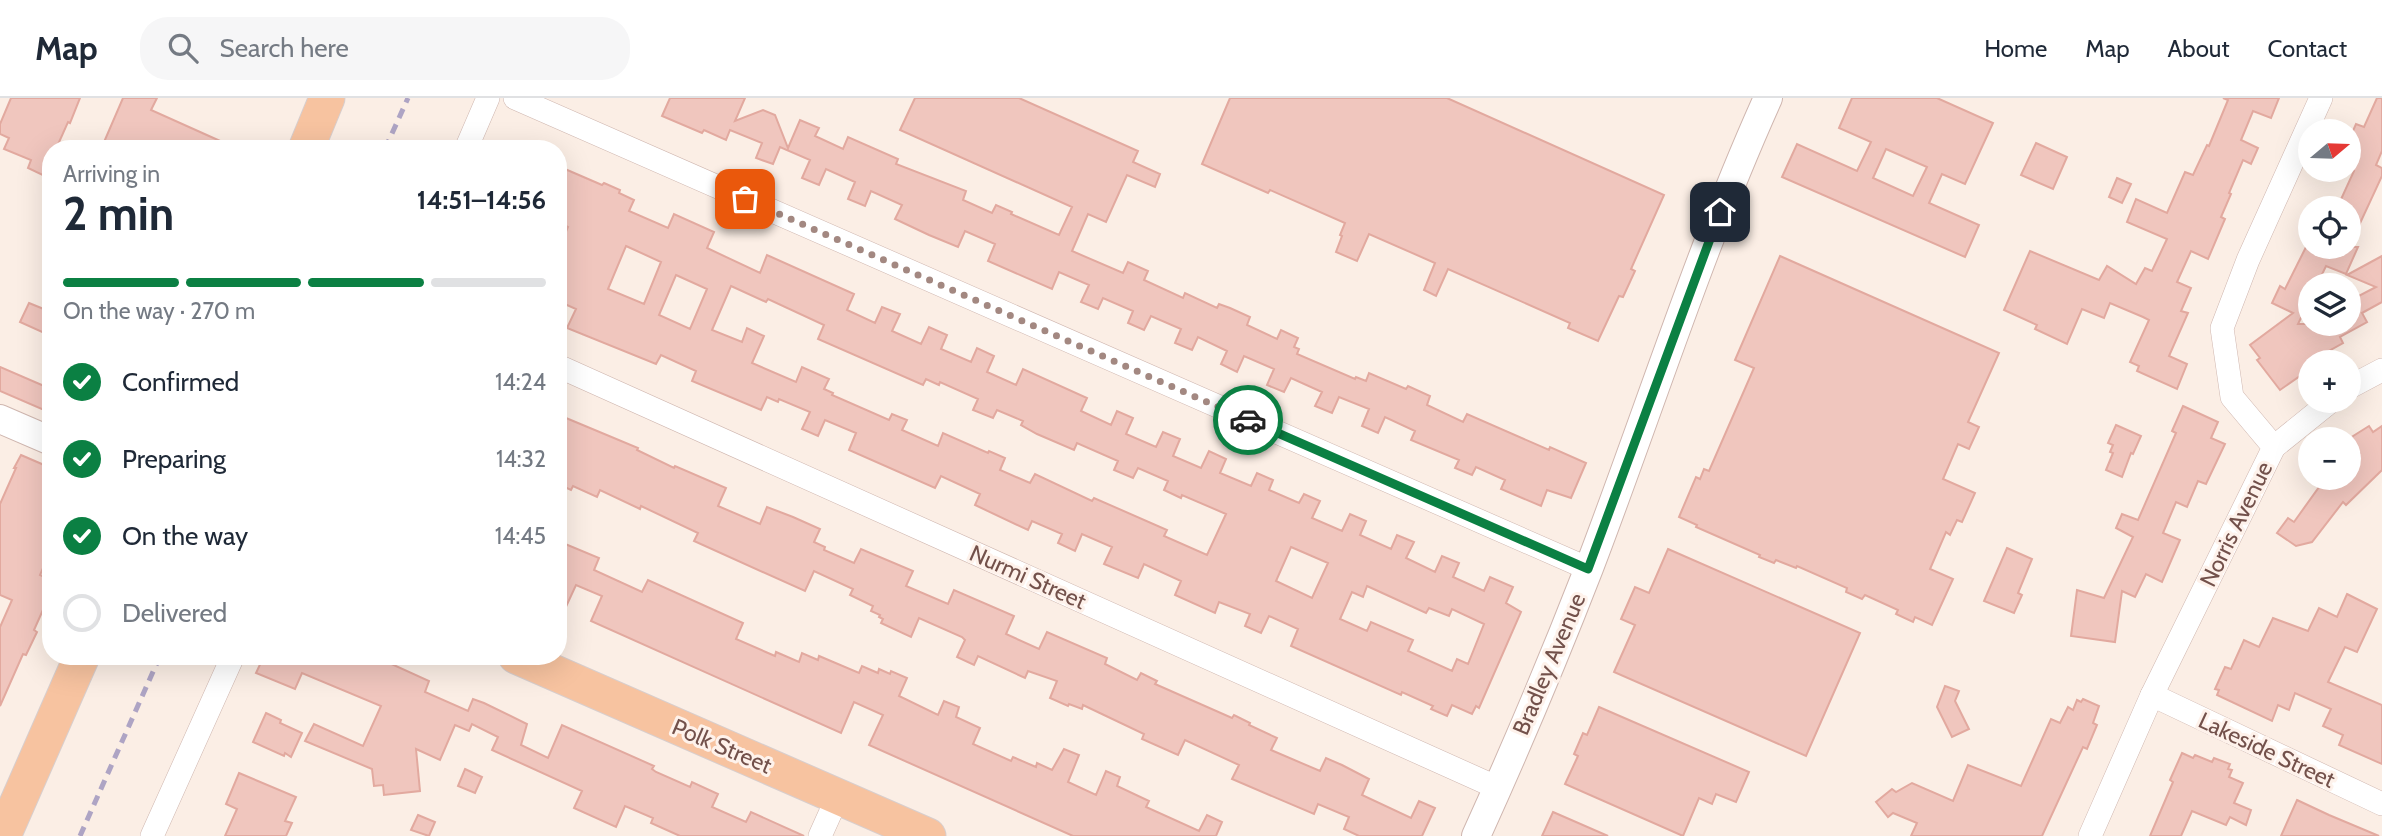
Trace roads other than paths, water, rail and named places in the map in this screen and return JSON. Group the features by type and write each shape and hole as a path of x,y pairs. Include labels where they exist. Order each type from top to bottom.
{"main road":[{"path":"310,140 327,98"},
{"path":"3,836 78,665"},
{"name":"Polk Street","path":"537,665 928,836"}],"street":[{"path":"470,140 488,98"},
{"path":"515,98 1588,569"},
{"name":"Bradley Avenue","path":"1476,836 1588,569 1735,171 1768,98"},
{"name":"Norris Avenue","path":"2090,836 2152,695 2274,447 2232,397 2222,328 2248,260 2321,98"},
{"name":"Nurmi Street","path":"567,370 1497,788"},
{"path":"2361,381 2382,370"},
{"path":"2274,447 2316,413"},
{"path":"0,419 42,437"},
{"path":"152,836 229,665"},
{"name":"Lakeside Street","path":"2152,695 2382,804"},
{"path":"820,836 838,796"}],"railway":[{"path":"389,140 408,98"},
{"path":"80,836 156,665"}]}
